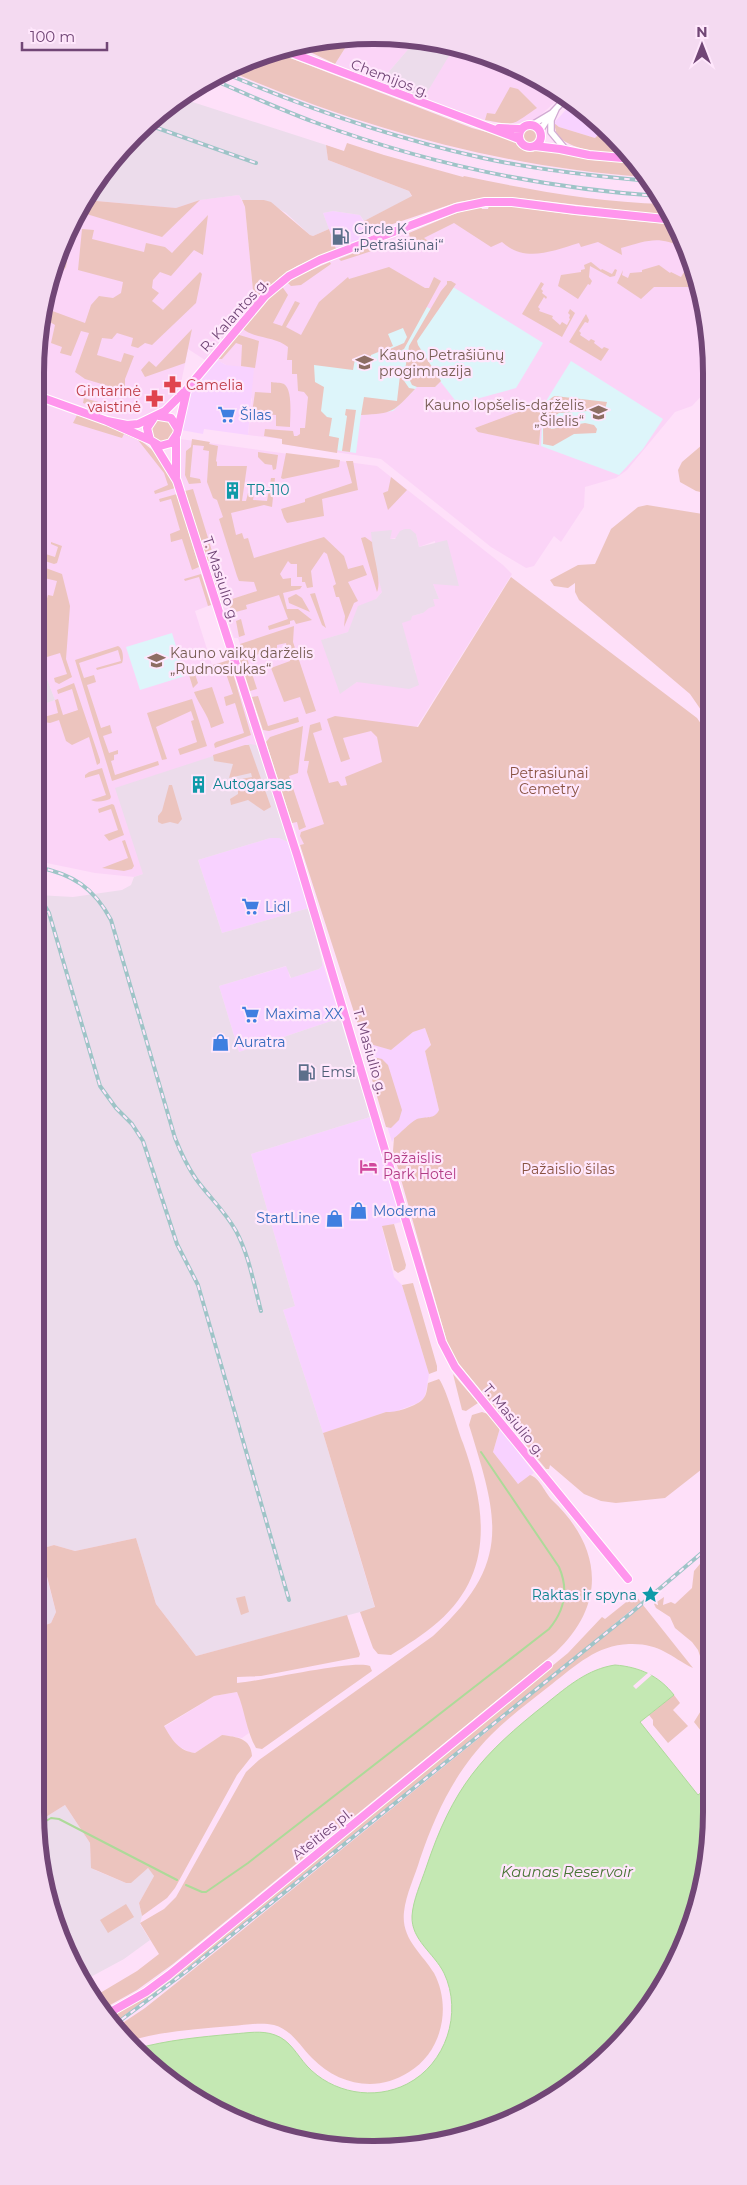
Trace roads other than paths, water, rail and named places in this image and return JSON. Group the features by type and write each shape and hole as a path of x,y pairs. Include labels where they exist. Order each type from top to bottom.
{"main road":[{"name":"Chemijos g.","path":"293,54 519,140"},
{"path":"564,150 540,134 532,125 521,129 519,140 526,146 623,159"},
{"name":"Chemijos g.","path":"490,128 521,129"},
{"path":"535,146 540,134"},
{"name":"R. Kalantos g.","path":"107,421 130,425 155,417 187,389 265,296 281,282 314,263 456,208 500,201 664,219"},
{"name":"R. Kalantos g.","path":"177,434 187,389"},
{"name":"R. Kalantos g.","path":"44,398 107,421 151,441"},
{"path":"164,415 176,423 177,434 171,444 164,446 151,441 147,428 155,417 164,415"},
{"name":"T. Masiulio g.","path":"177,434 177,481"},
{"name":"T. Masiulio g.","path":"151,441 177,481 296,849 442,1342 460,1373 628,1579"},
{"name":"Ateities pl.","path":"111,2011 146,1992 169,1975 548,1665"}],"street":[{"path":"540,134 554,111 562,103"},
{"path":"532,125 554,111"},
{"path":"554,111 551,120 551,132 564,150"}],"water":[{"name":"Kaunas Reservoir","path":"615,1665 641,1670 662,1683 674,1695 640,1722 698,1795 703,1791 703,1833 697,1876 686,1917 659,1976 648,1995 607,2045 574,2073 538,2097 479,2124 438,2135 395,2141 352,2141 288,2130 247,2116 190,2086 142,2047 196,2038 265,2033 285,2040 307,2066 329,2083 354,2092 381,2092 394,2089 407,2084 421,2075 441,2051 451,2020 452,2004 444,1973 415,1932 412,1916 414,1904 436,1840 447,1815 472,1775 504,1739 571,1685 587,1674"}],"waterway":[{"path":"186,1885 206,1892 248,1863 549,1629 559,1615 564,1600 564,1584 559,1567 481,1452"},
{"path":"44,1822 51,1818 59,1819 177,1880"}],"railway":[{"path":"232,76 350,121 449,150 544,169 640,180"},
{"path":"220,82 314,122 398,150 527,180 571,187 651,195"},
{"path":"155,127 256,163"},
{"path":"44,869 72,878 81,884 97,899 111,920 175,1138 193,1174 227,1217 241,1240 261,1311"},
{"path":"44,904 49,913 100,1086 116,1108 132,1124 143,1141 177,1244 198,1285 289,1600"},
{"path":"120,2021 188,1970 631,1613 703,1552"}],"place":[{"name":"Circle K „Petrašiūnai“","path":"340,237"},
{"name":"Kauno Petrašiūnų progimnazija","path":"365,363"},
{"name":"Camelia","path":"172,385"},
{"name":"Gintarinė vaistinė","path":"155,399"},
{"name":"Kauno lopšelis-darželis „Šilelis“","path":"598,413"},
{"name":"Šilas","path":"226,415"},
{"name":"TR-110","path":"233,490"},
{"name":"Kauno vaikų darželis „Rudnosiukas“","path":"156,661"},
{"name":"Autogarsas","path":"199,784"},
{"name":"Lidl","path":"251,907"},
{"name":"Maxima XX","path":"251,1014"},
{"name":"Auratra","path":"220,1042"},
{"name":"Emsi","path":"307,1072"},
{"name":"Pažaislis Park Hotel","path":"369,1166"},
{"name":"Moderna","path":"359,1211"},
{"name":"StartLine","path":"334,1218"},
{"name":"Raktas ir spyna","path":"651,1595"}],"park label":[{"name":"Petrasiunai Cemetry","path":"549,782"},
{"name":"Pažaislio šilas","path":"568,1169"}]}
